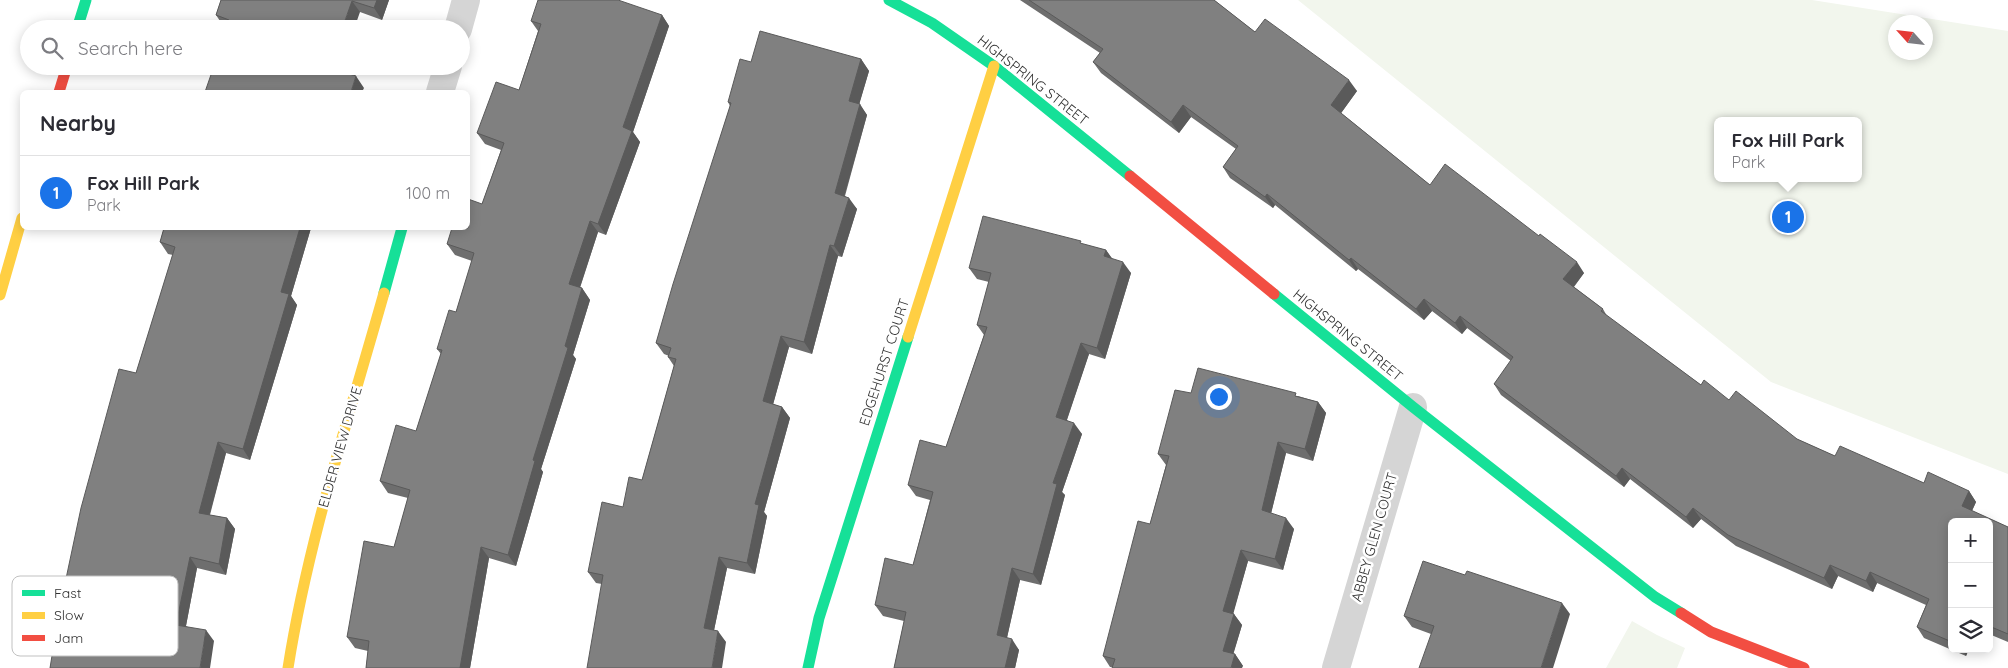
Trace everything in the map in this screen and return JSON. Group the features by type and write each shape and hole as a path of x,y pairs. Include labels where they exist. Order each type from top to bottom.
{"street":[{"path":"80,20 86,0"},
{"path":"460,20 466,0"},
{"name":"HIGHSPRING STREET","path":"889,0 932,23 994,66 1413,407 1655,598 1711,632 1804,668"},
{"name":"EDGEHURST COURT","path":"808,668 819,618 994,66"},
{"path":"60,90 64,75"},
{"path":"441,90 445,75"},
{"path":"0,295 20,225"},
{"name":"ELDER VIEW DRIVE","path":"288,668 294,630 322,511 401,230"},
{"name":"ABBEY GLEN COURT","path":"1336,668 1413,407"}],"shaded area":[{"path":"1298,0 1812,0 1907,15 1888,15 1888,60 1933,60 1933,19 2008,31 2008,474 1771,382"},
{"path":"1632,621 1685,648 1677,668 1606,668"}],"building":[{"path":"221,0 377,0 374,8 352,1 345,20 229,20 216,15"},
{"path":"538,0 618,0 662,15 623,127 632,131 598,224 590,221 569,284 582,288 565,346 568,348 533,460 535,461 508,555 481,547 460,668 366,668 369,641 347,637 364,541 394,547 410,490 380,481 396,425 416,431 442,350 437,349 449,310 456,312 474,253 447,244 451,230 470,230 470,200 482,204 504,143 477,133 496,82 519,90 541,24 531,21"},
{"path":"1029,0 1214,0 1255,32 1265,19 1349,80 1331,105 1430,185 1445,164 1539,236 1540,234 1577,262 1563,279 1603,309 1601,311 1701,385 1704,380 1729,400 1736,391 1797,439 1835,456 1840,446 1924,483 1928,472 1969,491 1962,506 1988,518 1948,518 1948,640 1917,627 1929,599 1870,572 1866,581 1830,565 1824,578 1728,535 1693,508 1686,517 1622,468 1616,476 1494,384 1513,357 1460,316 1455,323 1424,299 1416,309 1351,258 1349,260 1267,194 1265,197 1223,167 1238,146 1183,105 1171,122 1093,62 1103,49"},
{"path":"760,31 861,59 849,101 860,104 835,193 849,198 834,246 830,245 804,342 781,336 763,401 782,407 755,504 759,505 747,563 719,557 704,628 718,631 712,668 587,668 603,575 588,572 602,502 623,507 629,477 642,480 676,359 668,357 671,348 656,343 731,103 728,102 740,59 751,62"},
{"path":"211,75 356,76 352,90 206,90"},
{"path":"983,216 1081,241 1080,243 1106,250 1104,256 1123,262 1097,348 1081,343 1056,417 1074,423 1053,483 1057,484 1033,574 1012,568 997,635 1012,639 1005,668 894,668 906,612 875,605 885,558 913,565 933,492 908,485 920,440 946,447 987,327 977,325 991,273 969,268"},
{"path":"163,230 299,230 281,292 289,294 243,449 218,442 199,513 227,518 219,564 190,557 178,615 178,576 67,576 81,508 119,369 136,373 175,247 160,242"},
{"path":"1198,368 1296,393 1295,396 1318,402 1305,449 1278,442 1262,510 1286,518 1275,559 1241,550 1223,611 1234,614 1223,651 1235,654 1231,668 1112,668 1115,659 1103,656 1138,521 1150,524 1169,456 1158,454 1175,390 1191,393"},
{"path":"1993,520 2008,527 2008,634 1993,628"},
{"path":"1423,561 1465,575 1467,571 1562,603 1541,668 1419,668 1434,626 1404,616"},
{"path":"178,625 206,630 200,668 50,668 52,656 178,656"}],"traffic: fast":[{"path":"80,20 86,0"},
{"path":"889,0 932,23 994,66 1130,176"},
{"path":"384,293 401,230"},
{"path":"1274,294 1413,407 1655,597 1681,613"},
{"path":"808,668 819,618 908,337"}],"traffic: slow":[{"path":"908,337 994,66"},
{"path":"0,295 20,225"},
{"path":"288,668 296,621 318,526 384,293"}],"traffic: jam":[{"path":"60,90 64,75"},
{"path":"1130,176 1274,294"},
{"path":"1681,613 1711,632 1804,668"}],"place":[{"name":"Fox Hill Park","path":"1788,217"}]}
